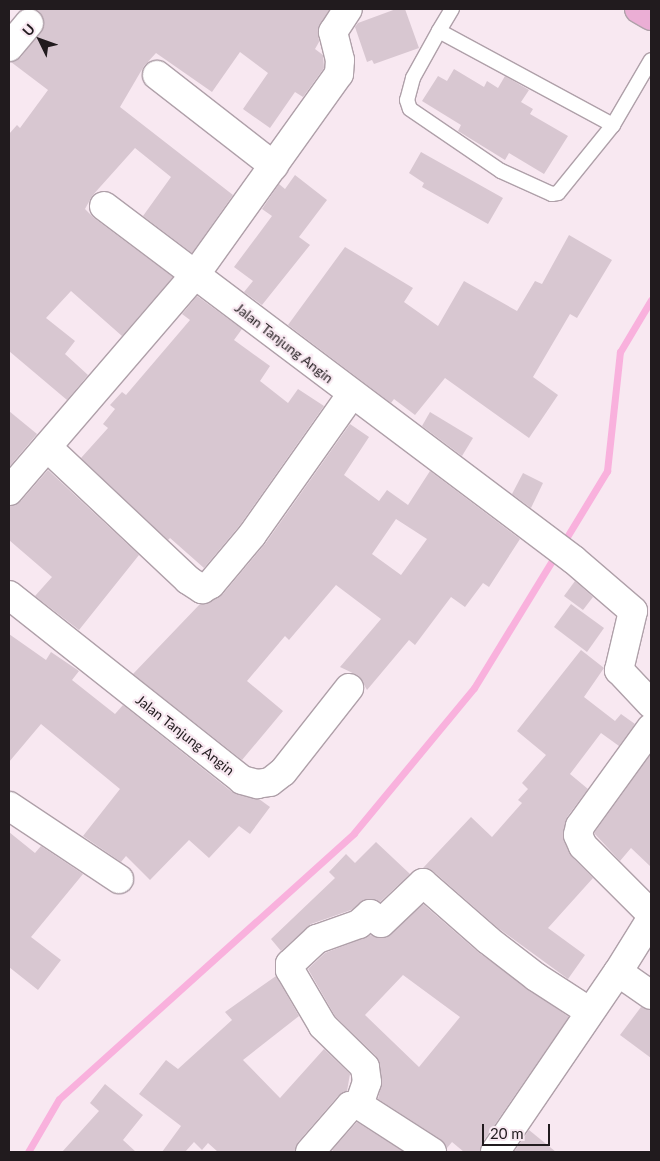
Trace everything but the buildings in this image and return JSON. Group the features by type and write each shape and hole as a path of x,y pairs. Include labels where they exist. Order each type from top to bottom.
{"main road":[{"path":"639,9 651,16"}],"street":[{"path":"9,491 195,275 339,74 340,60 333,32 348,9"},
{"path":"9,47 29,23"},
{"path":"157,75 274,166"},
{"name":"Jalan Tanjung Angin","path":"104,206 351,394 574,560 633,611 621,662 621,675 651,704"},
{"path":"47,447 188,580 202,589 210,584 252,535 351,394"},
{"name":"Jalan Tanjung Angin","path":"9,595 242,780 257,784 270,782 283,772 349,688"},
{"path":"651,728 580,826 578,835 583,846 651,914"},
{"path":"9,806 119,878"},
{"path":"359,1105 367,1082 364,1067 323,1026 290,970 290,964 317,939 358,924 370,914 380,923 423,883 488,940 536,977 590,1012"},
{"path":"495,1152 618,972 651,918"},
{"path":"618,972 651,995"},
{"path":"310,1152 350,1106 359,1105 432,1152"}],"lane":[{"path":"452,9 413,78 407,100 410,109 501,171 552,194 558,193 613,125 651,60"},
{"path":"439,31 613,125"}],"waterway":[{"path":"562,545 607,471 620,352 651,300"},
{"path":"28,1152 59,1099 354,833 474,688 556,554"}]}
